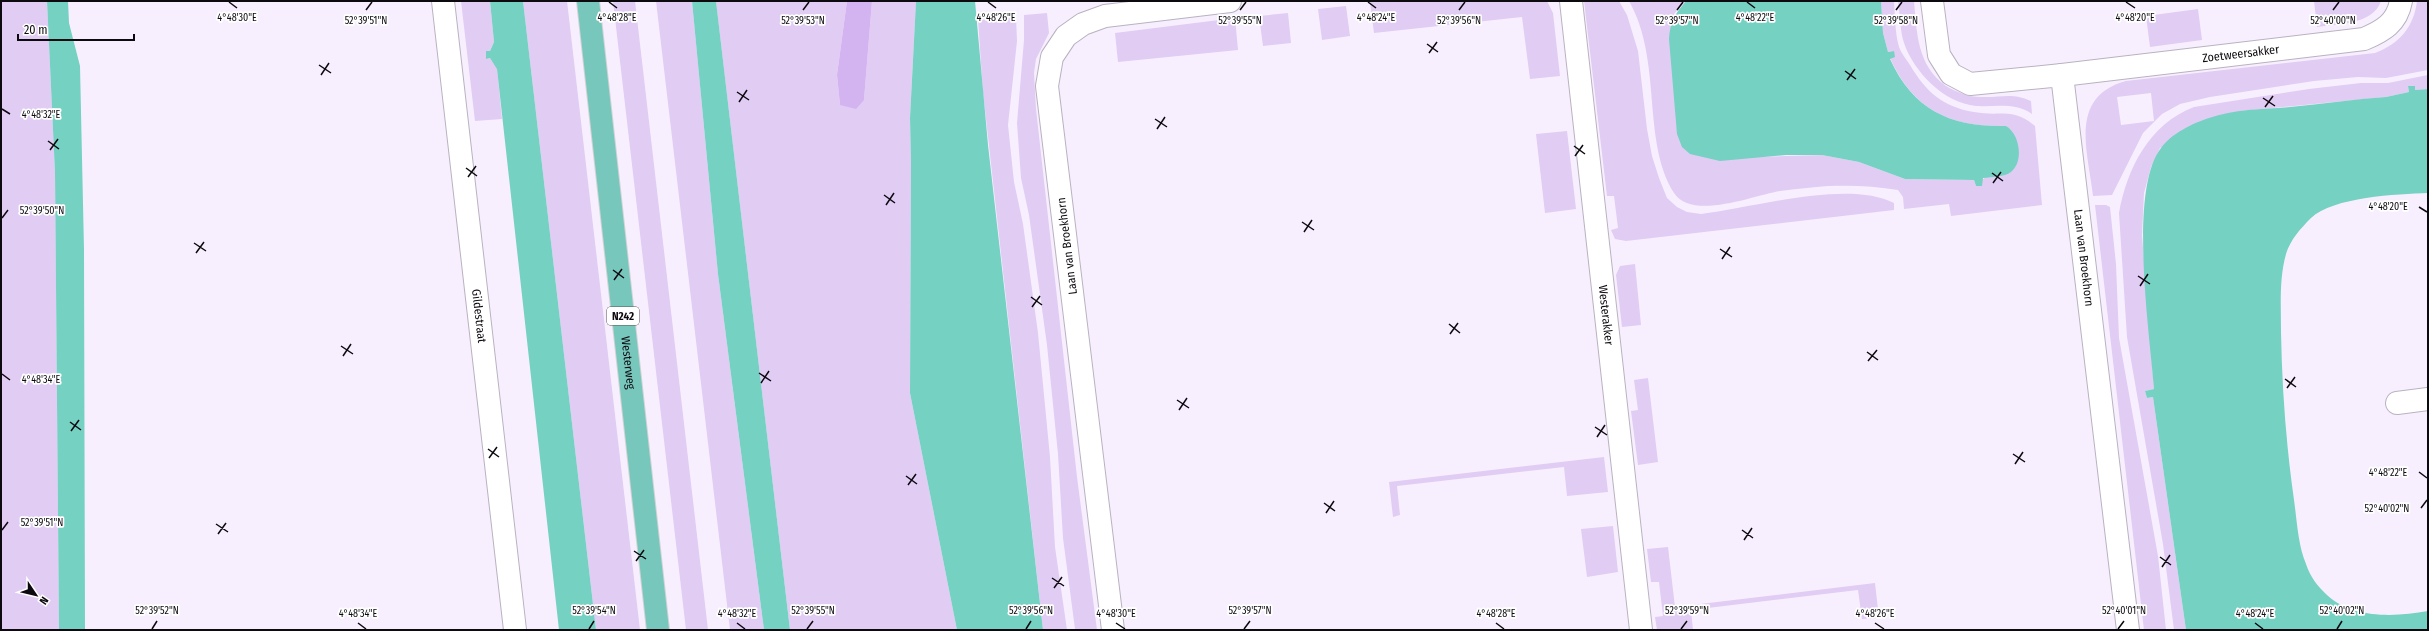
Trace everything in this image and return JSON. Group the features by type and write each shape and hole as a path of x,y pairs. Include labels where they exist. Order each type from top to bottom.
{"main road":[{"name":"Westerweg","path":"588,1 658,630"}],"street":[{"name":"Gildestraat","path":"442,1 515,630"},
{"name":"Laan van Broekhorn","path":"1113,630 1047,86 1052,57 1066,36 1083,24 1105,16 1230,1"},
{"name":"Westerakker","path":"1571,1 1641,630"},
{"path":"1932,1 1939,55 1951,74 1970,84 2062,75"},
{"name":"Zoetweersakker","path":"2062,75 2364,39 2382,32 2392,22 2398,14 2401,1"},
{"name":"Laan van Broekhorn","path":"2062,75 2128,630"},
{"path":"2397,403 2428,399"}],"shaded area":[{"path":"1,1 47,1 55,173 59,630 1,630"},
{"path":"47,1 68,1 69,23 80,66 84,250 85,630 59,630 55,173"},
{"path":"461,1 490,1 494,42 486,59 490,58 497,68 502,119 475,121"},
{"path":"490,1 523,1 596,630 559,630 497,69 490,58 486,59 486,51 490,51 494,42"},
{"path":"523,1 567,1 640,630 596,630"},
{"path":"613,1 635,1 708,630 686,630"},
{"path":"656,1 692,1 718,274 764,630 730,630"},
{"path":"692,1 716,1 790,630 764,630 718,274"},
{"path":"716,1 847,1 837,75 840,105 864,100 872,1 916,1 910,118 910,393 957,630 790,630"},
{"path":"847,1 872,1 864,100 856,109 840,105 837,75"},
{"path":"916,1 975,1 988,145 1043,630 957,630 910,393 910,118"},
{"path":"1547,1 1553,13 1560,76 1530,79 1522,17 1374,33 1370,2"},
{"path":"1584,1 1619,1 1627,15 1638,51 1647,129 1652,156 1667,198 1677,207 1687,212 1701,214 1800,197 1826,194 1852,194 1875,196 1894,203 1894,210 1626,241 1615,239 1611,230 1618,228 1614,196 1607,196"},
{"path":"1629,1 1686,1 1674,14 1755,157 1822,155 1859,162 1905,179 1974,180 1976,186 1989,176 2011,172 2017,162 2017,145 2012,132 2006,126 1986,126 1951,119 1922,103 1910,91 1890,58 1894,51 1888,52 1883,33 1881,1 1894,1 1899,47 1916,75 1936,97 1963,110 2020,116 2035,126 2042,205 1951,216 1949,204 1904,209 1903,197 1898,190 1846,186 1822,186 1780,191 1740,201 1709,206 1695,205 1683,201 1674,193 1664,172 1654,125 1646,49 1639,24"},
{"path":"1686,1 1881,1 1883,33 1888,52 1894,51 1895,57 1890,59 1900,77 1911,92 1936,112 1951,119 1986,126 2006,126 2015,135 2017,141 2019,148 2018,162 2011,172 2005,175 1983,178 1982,186 1976,186 1974,180 1905,179 1859,162 1822,155 1786,155 1720,161 1690,154 1682,147 1677,134 1669,39 1674,18"},
{"path":"1898,1 1914,1 1920,48 1924,59 1936,78 1946,86 1967,95 1976,97 2012,96 2024,98 2031,101 2032,114 2026,110 2012,106 1976,106 1964,104 1953,99 1932,84 1915,65 1904,43"},
{"path":"2314,1 2381,1 2377,9 2363,19 2344,24 2317,27"},
{"path":"2417,1 2428,1 2428,70 2386,78 2358,77 2314,81 2210,97 2180,104 2162,114 2143,133 2112,195 2093,196 2086,144 2086,128 2089,113 2096,99 2108,89 2126,81 2375,53 2391,45 2404,33 2413,19","holes":["2151,93 2154,121 2121,125 2117,97"]},
{"path":"1346,6 1350,36 1322,40 1318,9"},
{"path":"2198,9 2202,40 2150,47 2146,16"},
{"path":"1047,13 1049,33 1036,59 1034,73 1036,109 1077,477 1097,630 1075,629 1063,538 1058,454 1047,345 1029,215 1021,178 1017,123 1024,40 1024,15"},
{"path":"1288,13 1291,43 1263,46 1259,16"},
{"path":"1016,17 1017,41 1008,125 1014,182 1023,224 1038,333 1050,457 1055,547 1067,630 1043,630 983,92 978,20"},
{"path":"1235,18 1238,50 1118,62 1115,33"},
{"path":"2428,75 2428,89 2415,90 2408,86 2409,92 2386,97 2241,111 2160,148 2151,167 2144,193 2142,235 2154,389 2145,391 2147,398 2153,397 2186,630 2174,630 2163,544 2127,337 2119,213 2128,180 2134,165 2153,136 2164,125 2178,115 2194,107 2309,89 2361,83 2388,83"},
{"path":"2408,86 2415,86 2415,90 2428,89 2428,193 2400,194 2366,198 2334,205 2311,218 2296,234 2286,254 2282,273 2283,395 2299,541 2303,557 2312,577 2327,595 2337,603 2362,612 2388,615 2428,611 2428,630 2186,630 2153,397 2147,398 2145,391 2154,389 2146,300 2143,228 2145,196 2151,168 2161,148 2170,138 2189,126 2209,118 2239,111 2386,97 2409,92"},
{"path":"1567,131 1576,209 1545,213 1536,134"},
{"path":"2095,205 2106,205 2110,207 2116,264 2119,338 2158,556 2166,630 2144,630"},
{"path":"1635,264 1641,325 1622,327 1616,275 1620,266"},
{"path":"1648,378 1658,462 1638,465 1631,411 1638,410 1634,380"},
{"path":"1604,457 1608,492 1567,496 1564,467 1397,486 1400,515 1393,517 1389,482"},
{"path":"1613,526 1618,572 1587,577 1581,529"},
{"path":"1668,547 1675,607 1875,583 1879,618 1862,619 1858,590 1691,610 1693,630 1657,630 1655,617 1663,616 1659,582 1651,582 1647,549"}]}
